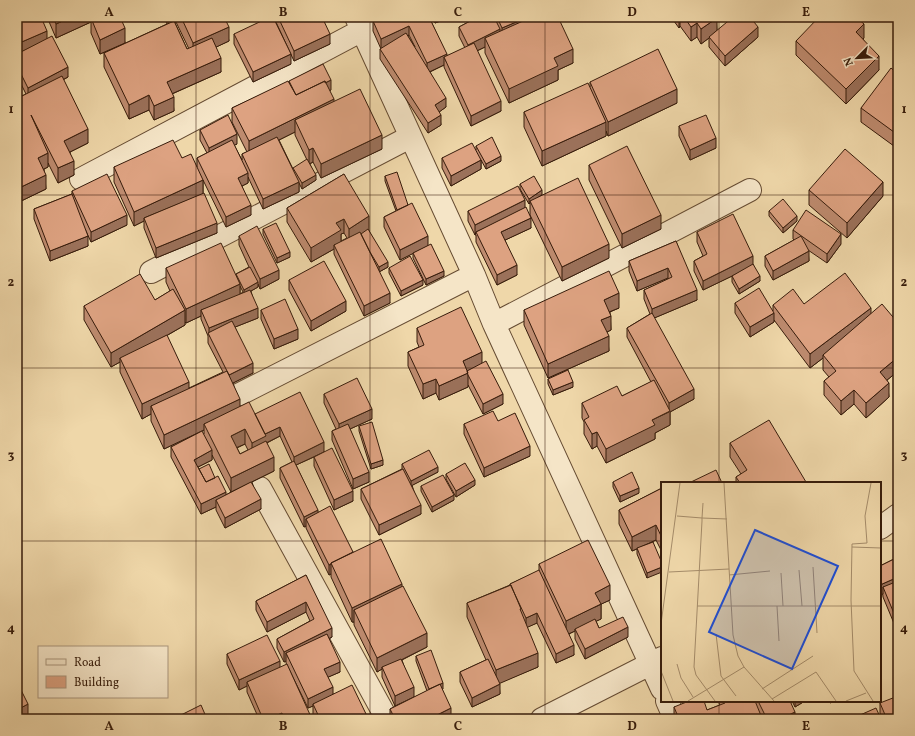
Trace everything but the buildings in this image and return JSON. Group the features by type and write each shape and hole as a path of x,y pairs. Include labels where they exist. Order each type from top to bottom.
{"street":[{"path":"81,179 358,23 387,17"},
{"path":"358,23 474,275 494,324 657,661 661,683"},
{"path":"151,272 410,137"},
{"path":"494,324 750,190"},
{"path":"236,396 474,275"},
{"path":"260,488 388,719"},
{"path":"881,527 898,515"},
{"path":"542,719 657,661"},
{"path":"667,702 675,719"}]}
